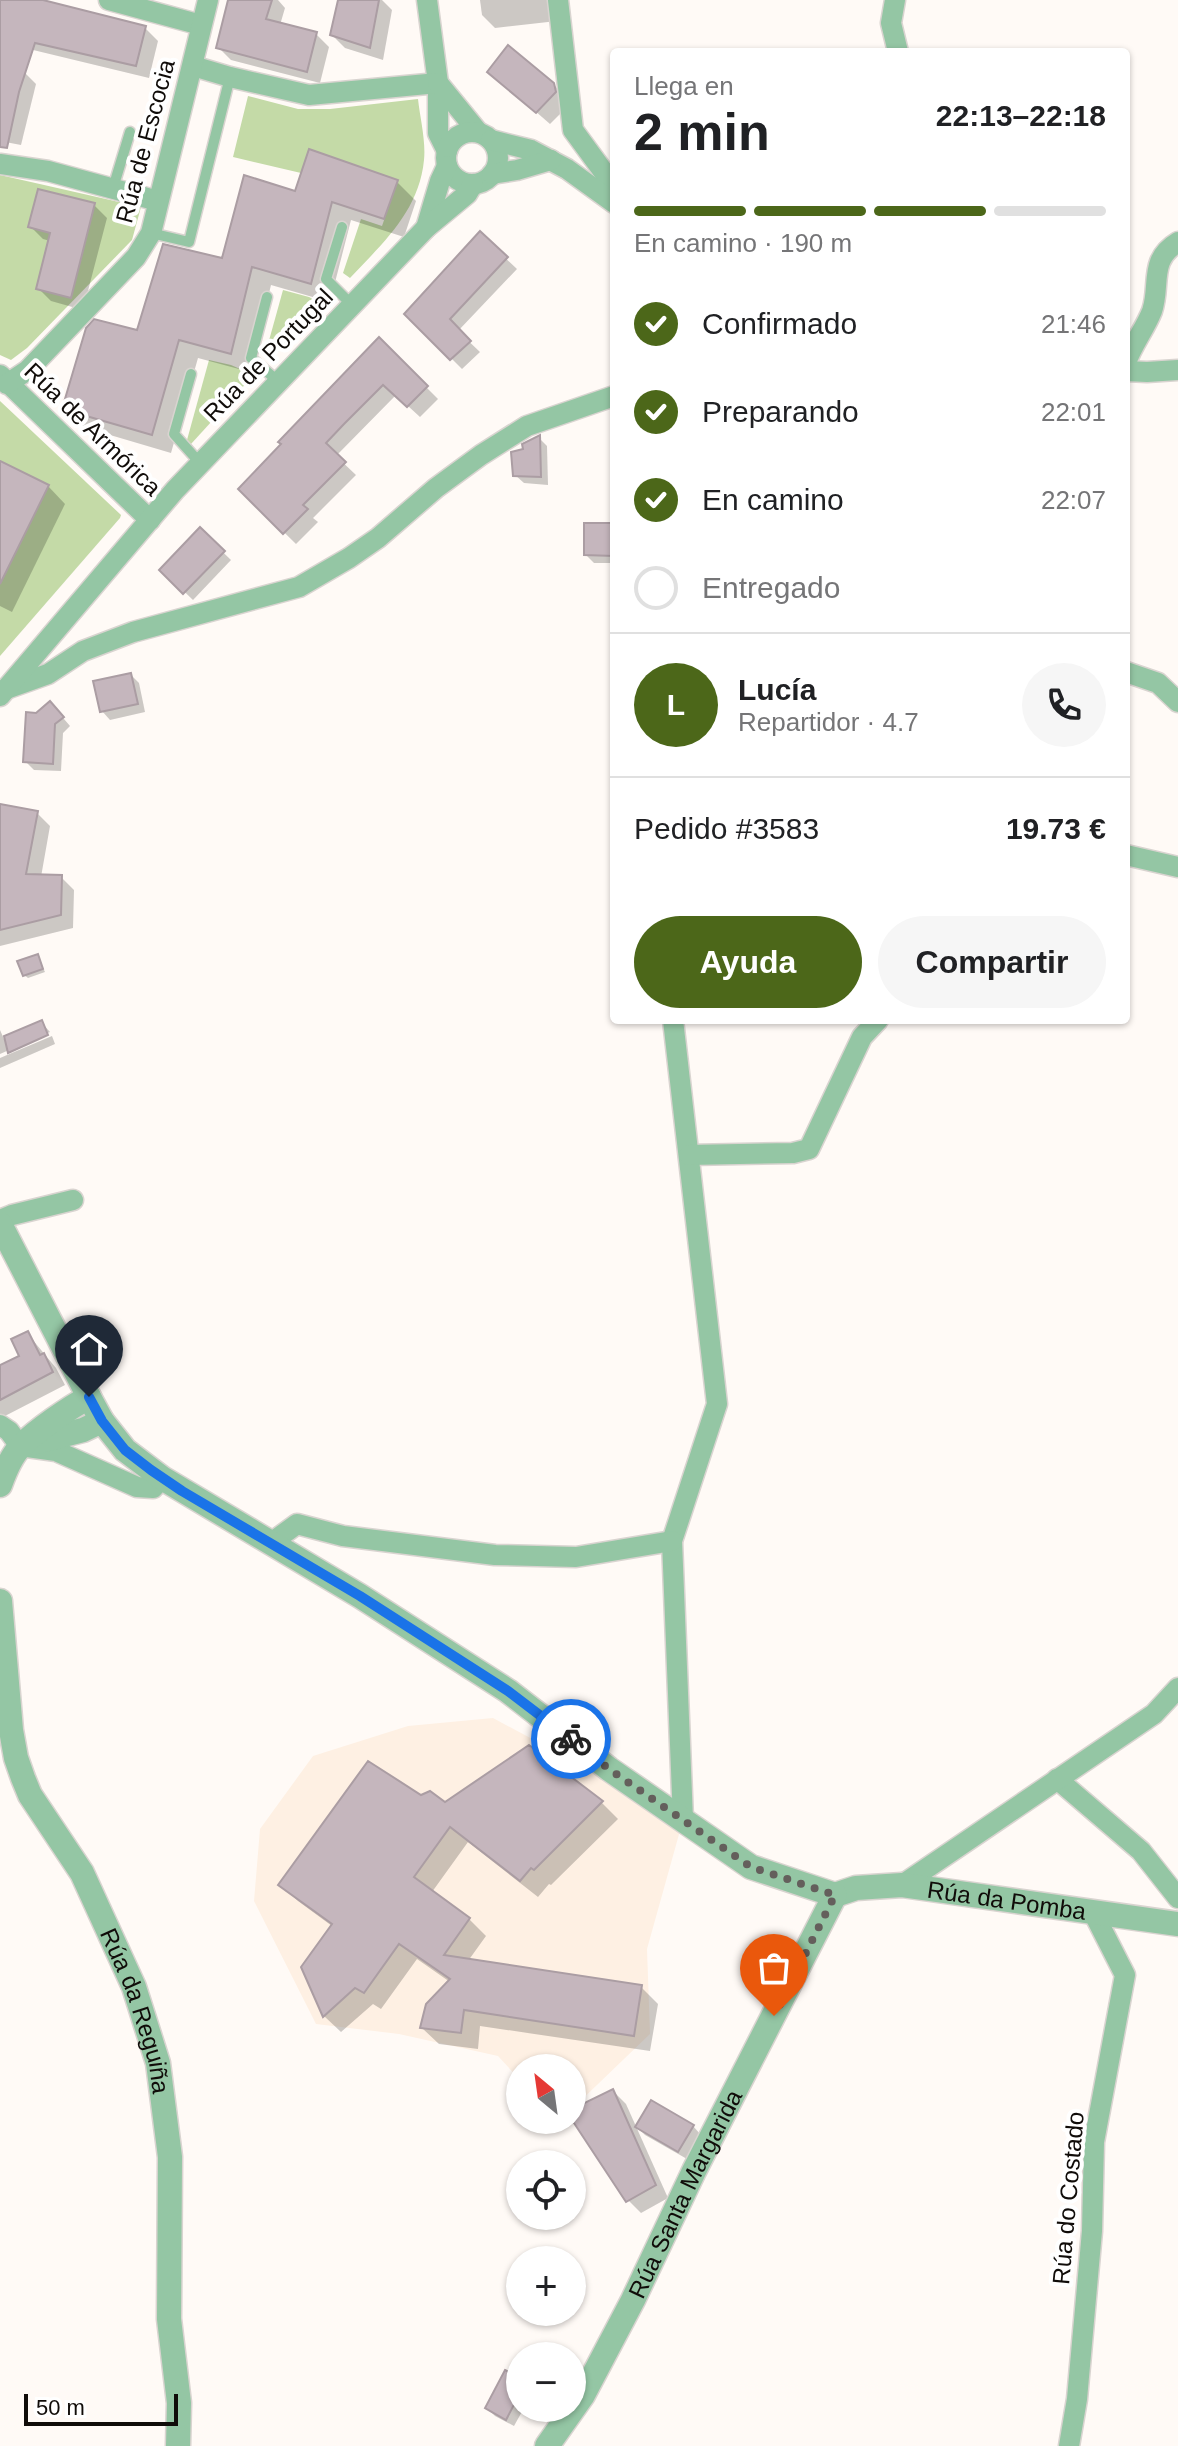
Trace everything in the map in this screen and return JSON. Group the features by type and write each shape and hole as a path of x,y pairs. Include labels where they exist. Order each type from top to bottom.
{"street":[{"path":"109,0 201,25"},
{"name":"Rúa de Escocia","path":"4,380 28,370 136,257 151,233 208,0"},
{"path":"427,0 438,83 438,133 456,179 483,179 551,160"},
{"path":"558,0 573,130 610,181"},
{"path":"895,0 891,23 897,48"},
{"path":"193,66 309,95 438,83"},
{"path":"438,83 497,151 497,164 483,179"},
{"path":"447,158 456,137 464,132 485,136 531,150 551,160 610,200"},
{"name":"Rúa de Portugal","path":"426,228 447,158"},
{"path":"0,164 48,171 158,201"},
{"name":"Rúa de Portugal","path":"3,693 200,463 426,228 483,179"},
{"path":"1130,355 1153,309 1156,269 1170,247 1178,242"},
{"path":"1130,371 1178,370"},
{"name":"Rúa de Armórica","path":"4,380 150,520"},
{"path":"3,693 48,674 83,651 133,632 299,587 368,544 436,488 527,426 610,397"},
{"path":"1130,673 1158,683 1178,702"},
{"path":"1130,856 1178,867"},
{"path":"673,1024 717,1404 672,1541 683,1820"},
{"path":"689,1155 793,1153 809,1149 862,1037 874,1024"},
{"path":"73,1200 12,1215 0,1222 102,1421 125,1450 162,1478 360,1596 508,1691 609,1769 751,1867 835,1895"},
{"path":"0,1485 20,1446 89,1397"},
{"path":"20,1446 83,1430 102,1421"},
{"path":"0,1425 20,1446 56,1451 137,1487 153,1488 162,1478"},
{"path":"271,1543 297,1524 343,1536 495,1555 576,1557 672,1541"},
{"name":"Rúa da Reguiña","path":"0,1601 11,1730 19,1768 30,1795 82,1873 134,1987 158,2063 170,2157 169,2319 179,2403 178,2446"},
{"path":"902,1885 1154,1714 1178,1688"},
{"path":"1057,1779 1141,1851 1178,1898"},
{"name":"Rúa da Pomba","path":"835,1895 856,1888 902,1885 1178,1924"},
{"name":"Rúa Santa Margarida","path":"547,2446 583,2395 633,2300 694,2171 835,1895"},
{"name":"Rúa do Costado","path":"1069,2446 1077,2399 1092,2231 1094,2142 1125,1975 1094,1914"}],"lane":[{"path":"151,233 189,242 230,77"},
{"path":"113,188 130,132"},
{"path":"342,227 326,279 352,305"},
{"path":"267,297 251,358 279,382"},
{"path":"191,374 174,434 200,463"}],"shaded area":[{"path":"493,1718 683,1820 647,1949 650,2034 586,2096 586,2054 506,2054 506,2065 498,2056 399,2034 316,2024 254,1901 260,1829 313,1756 408,1726"}],"green space":[{"path":"248,96 298,109 330,109 418,99 424,160 415,195 398,225 350,278 343,273 361,219 382,226 398,180 301,173 233,157"},
{"path":"0,175 141,207 132,240 27,348 11,360 0,355"},
{"path":"283,290 324,305 272,358 265,355"},
{"path":"209,360 254,375 191,444 187,440"},
{"path":"0,401 121,515 0,656"}],"building":[{"path":"0,0 43,0 146,26 136,66 35,43 19,92 7,148 0,147"},
{"path":"228,0 272,0 266,19 317,32 307,72 216,48"},
{"path":"338,0 379,0 370,48 330,35"},
{"path":"508,45 554,83 556,92 536,113 487,72"},
{"path":"309,149 398,180 384,219 332,202 311,284 252,267 231,354 179,340 152,435 62,409 86,328 94,319 137,330 163,244 222,258 244,175 295,191"},
{"path":"38,189 95,203 71,298 36,289 50,233 28,227"},
{"path":"480,231 508,257 450,319 471,341 450,360 404,314"},
{"path":"379,337 428,386 407,407 383,385 344,424 326,443 346,462 303,505 308,509 283,534 238,489 281,444 278,442"},
{"path":"540,435 541,477 513,476 511,452 523,449 522,444"},
{"path":"0,461 49,485 0,584"},
{"path":"584,523 610,523 610,556 584,555"},
{"path":"200,527 225,551 183,594 159,570"},
{"path":"131,673 138,704 100,712 93,681"},
{"path":"50,701 64,717 55,724 53,764 23,762 26,712 36,713"},
{"path":"0,804 38,811 26,874 62,875 61,915 0,930"},
{"path":"38,954 43,969 23,976 17,961"},
{"path":"42,1020 48,1035 8,1053 4,1036"},
{"path":"28,1331 53,1372 0,1400 0,1365 19,1356 11,1339"},
{"path":"529,1745 603,1801 520,1881 450,1827 414,1877 470,1918 444,1955 642,1985 634,2036 464,2010 461,2033 420,2028 426,2004 450,1979 399,1944 364,1993 355,1988 323,2017 301,1967 332,1924 278,1885 368,1761 421,1795 430,1791 445,1802"},
{"path":"613,2089 656,2185 626,2202 581,2134 586,2134 586,2102"},
{"path":"651,2100 694,2125 678,2152 635,2127"},
{"path":"505,2370 506,2371 506,2420 485,2408"}],"way so far":[{"path":"571,1739 609,1769 751,1867 835,1895 774,2016"}],"route":[{"path":"89,1397 102,1421 125,1450 151,1470 360,1596 508,1691 571,1739"}]}
